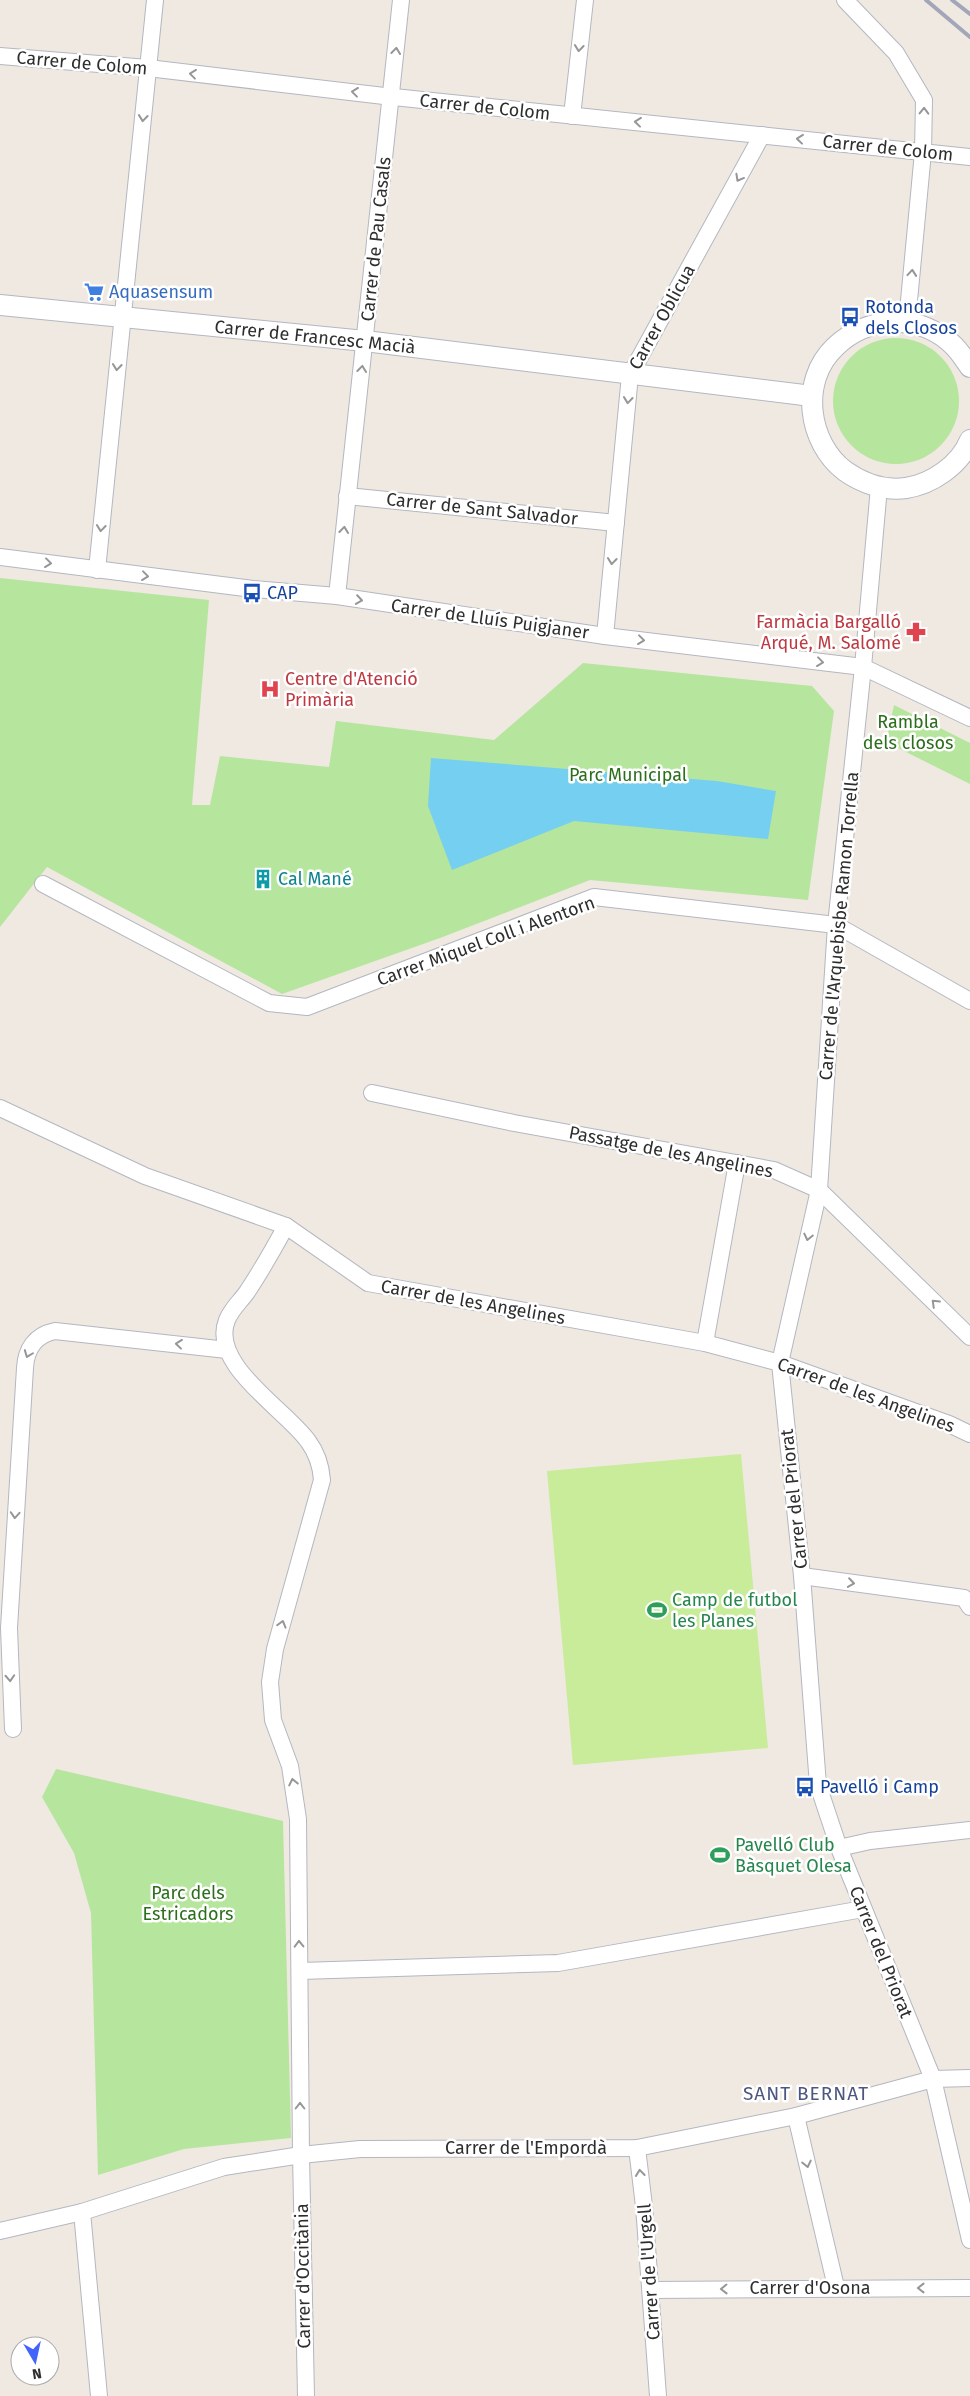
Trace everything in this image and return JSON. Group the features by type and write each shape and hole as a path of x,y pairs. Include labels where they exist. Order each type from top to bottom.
{"street":[{"path":"97,570 155,0"},
{"name":"Carrer de Pau Casals","path":"337,596 401,0"},
{"path":"572,116 585,0"},
{"path":"845,0 896,53 924,100 923,152 907,322"},
{"name":"Carrer de Colom","path":"0,56 148,68 392,97 970,157"},
{"name":"Carrer Oblicua","path":"605,636 630,375 762,135"},
{"name":"Carrer de Francesc Macià","path":"0,306 365,340 630,375 812,396"},
{"path":"969,445 952,466 930,481 905,488 879,487 856,478 836,464 821,444 813,421 812,396 819,370 834,348 855,332 880,322 907,322 933,330 955,346 970,367"},
{"name":"Carrer de l'Arquebisbe Ramon Torrella","path":"780,1363 819,1190 836,924 863,667 879,487"},
{"name":"Carrer de Sant Salvador","path":"347,496 616,523"},
{"name":"Carrer de Lluís Puigjaner","path":"0,557 253,589 337,596 605,636 863,667 970,718"},
{"name":"Carrer Miquel Coll i Alentorn","path":"43,884 269,1003 307,1007 594,896 836,924 970,1001"},
{"name":"Passatge de les Angelines","path":"372,1093 514,1123 774,1170 819,1190 970,1337"},
{"name":"Carrer de les Angelines","path":"0,1108 145,1176 286,1226 368,1283 705,1343 780,1363 949,1424 970,1434"},
{"path":"705,1343 737,1163"},
{"path":"13,1729 9,1628 25,1361 29,1349 38,1338 55,1331 227,1350 223,1336 226,1320 234,1306 246,1294 286,1226"},
{"name":"Carrer d'Occitània","path":"227,1350 240,1370 308,1440 321,1466 319,1495 275,1650 270,1694 274,1720 290,1766 298,1819 301,2155 306,2396"},
{"name":"Carrer del Priorat","path":"780,1363 802,1576 818,1785 839,1848 933,2079 970,2240"},
{"path":"802,1576 964,1598 970,1607"},
{"path":"839,1848 870,1841 970,1830"},
{"path":"300,1971 558,1963 863,1908"},
{"name":"Carrer de l'Empordà","path":"0,2231 82,2212 224,2166 360,2149 637,2148 796,2116 933,2079 970,2078"},
{"path":"796,2116 836,2287"},
{"name":"Carrer de l'Urgell","path":"637,2148 651,2290 658,2396"},
{"path":"82,2212 99,2396"},
{"name":"Carrer d'Osona","path":"651,2290 836,2287 970,2288"}],"green space":[{"path":"896,338 920,343 941,356 954,377 959,401 954,425 941,446 920,459 896,464 872,459 851,446 838,425 833,401 838,377 851,356 872,343"},
{"name":"Parc Municipal","path":"0,578 209,600 192,805 210,805 220,756 329,767 336,721 494,740 583,663 812,686 834,711 808,900 590,880 440,938 282,994 47,867 0,927"},
{"name":"Rambla dels closos","path":"894,705 970,743 970,784 886,742"},
{"name":"Camp de futbol les Planes","path":"741,1454 768,1748 573,1765 547,1471"},
{"name":"Parc dels Estricadors","path":"56,1769 283,1821 291,2138 184,2149 98,2175 91,1913 74,1853 42,1797"}],"water":[{"path":"431,758 717,781 776,791 768,839 574,821 452,870 428,806"}],"railway":[{"path":"926,0 970,37"},
{"path":"952,0 970,14"}],"place":[{"name":"Aquasensum","path":"94,292"},
{"name":"Rotonda dels Closos","path":"850,317"},
{"name":"CAP","path":"252,593"},
{"name":"Farmàcia Bargalló Arqué, M. Salomé","path":"916,632"},
{"name":"Centre d'Atenció Primària","path":"270,689"},
{"name":"Cal Mané","path":"263,879"},
{"name":"Camp de futbol les Planes","path":"657,1610"},
{"name":"Pavelló i Camp","path":"805,1787"},
{"name":"Pavelló Club Bàsquet Olesa","path":"720,1855"}],"district":[{"name":"SANT BERNAT","path":"806,2093"}]}
